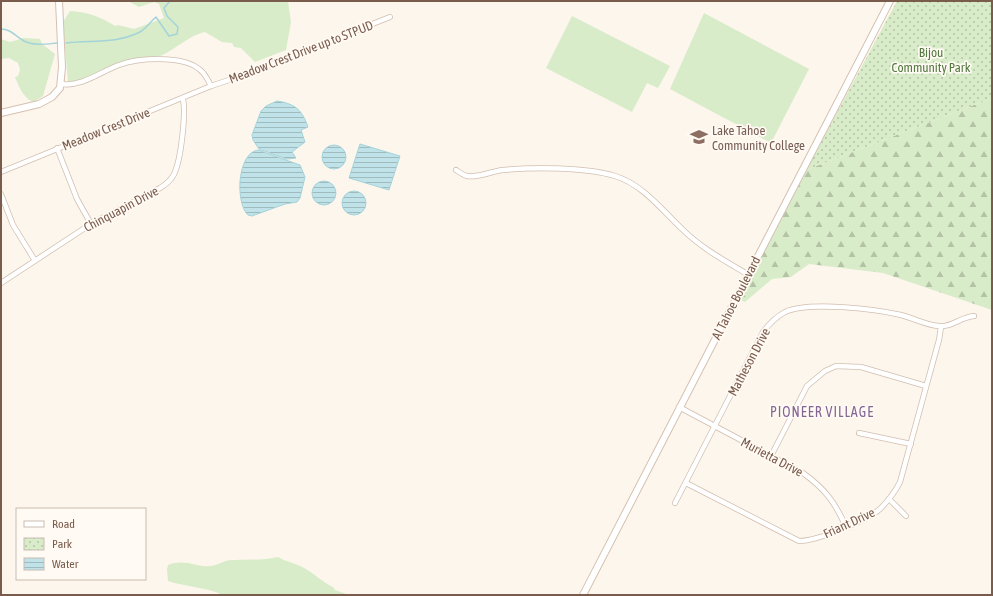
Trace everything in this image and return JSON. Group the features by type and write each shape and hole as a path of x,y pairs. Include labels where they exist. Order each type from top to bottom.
{"main road":[{"path":"1,113 32,106 46,101 57,93 61,84 59,1"},
{"name":"Al Tahoe Boulevard","path":"583,595 890,1"}],"street":[{"name":"Meadow Crest Drive up to STPUD","path":"211,86 247,74 390,17"},
{"path":"61,84 68,85 80,83 125,63 143,60 174,60 187,62 198,68 206,77 211,86"},
{"name":"Meadow Crest Drive","path":"1,172 57,148 183,99 211,86"},
{"name":"Chinquapin Drive","path":"1,282 34,259 90,224 160,188 174,175 178,166 184,119 183,99"},
{"path":"57,148 77,199 90,224"},
{"path":"456,170 466,176 474,176 503,170 562,169 615,176 639,189 668,213 681,228 701,245 749,275"},
{"path":"1,194 13,225 34,259"},
{"name":"Matheson Drive","path":"675,504 763,332 770,323 786,312 822,307 871,310 900,315 941,326"},
{"path":"941,326 962,318 974,316"},
{"name":"Friant Drive","path":"686,483 799,541 813,540 869,517 889,499 900,482 939,340 941,326"},
{"path":"771,456 807,386 825,371 836,366 861,367 926,386"},
{"name":"Murietta Drive","path":"679,407 803,472 827,492 835,504 846,527"},
{"path":"859,433 911,444"},
{"path":"889,499 906,516"}],"green space":[{"path":"128,1 288,1 291,22 286,50 255,62 241,48 234,47 232,43 222,42 205,32 197,34 160,56 145,58 98,72 89,82 82,85 68,82 63,22 70,11 88,14 105,20 115,26 118,25 134,29 164,18 159,4 154,2 139,7"},
{"name":"Bijou Community Park","path":"897,1 992,1 992,98 806,170"},
{"path":"704,13 809,69 771,143 670,89"},
{"path":"572,16 670,66 658,88 647,83 632,112 546,68"},
{"path":"24,38 40,39 42,44 55,54 43,96 33,102 24,95 15,77 18,76 20,70 18,63 9,58 1,59 1,39 10,42"},
{"path":"992,98 992,310 883,273 809,264 791,277 772,279 745,302 740,300 806,170"},
{"path":"278,557 301,566 333,587 335,590 349,595 223,595 210,590 168,581 168,565 174,563 180,562 201,566 211,566 229,560"}],"water":[{"path":"277,101 294,106 301,112 308,127 301,130 305,142 292,152 296,158 287,159 259,149 253,140 252,135 261,111 266,106"},
{"path":"360,144 400,156 389,190 349,178"},
{"path":"329,145 339,145 346,152 346,162 339,169 329,169 322,162 322,152"},
{"path":"258,150 300,165 305,177 300,198 297,202 285,204 252,216 248,215 241,200 240,179 246,160 251,153"},
{"path":"319,181 329,181 336,188 336,198 329,205 319,205 312,198 312,188"},
{"path":"349,191 359,191 366,198 366,208 359,215 349,215 342,208 342,198"}],"waterway":[{"path":"66,43 104,41 131,36 142,31 156,17 169,36 177,34 178,27 167,16 164,8 170,1"},
{"path":"1,29 8,30 24,41 32,44 57,43"}],"place":[{"name":"Lake Tahoe Community College","path":"699,137"}],"district":[{"name":"PIONEER VILLAGE","path":"822,412"}]}
